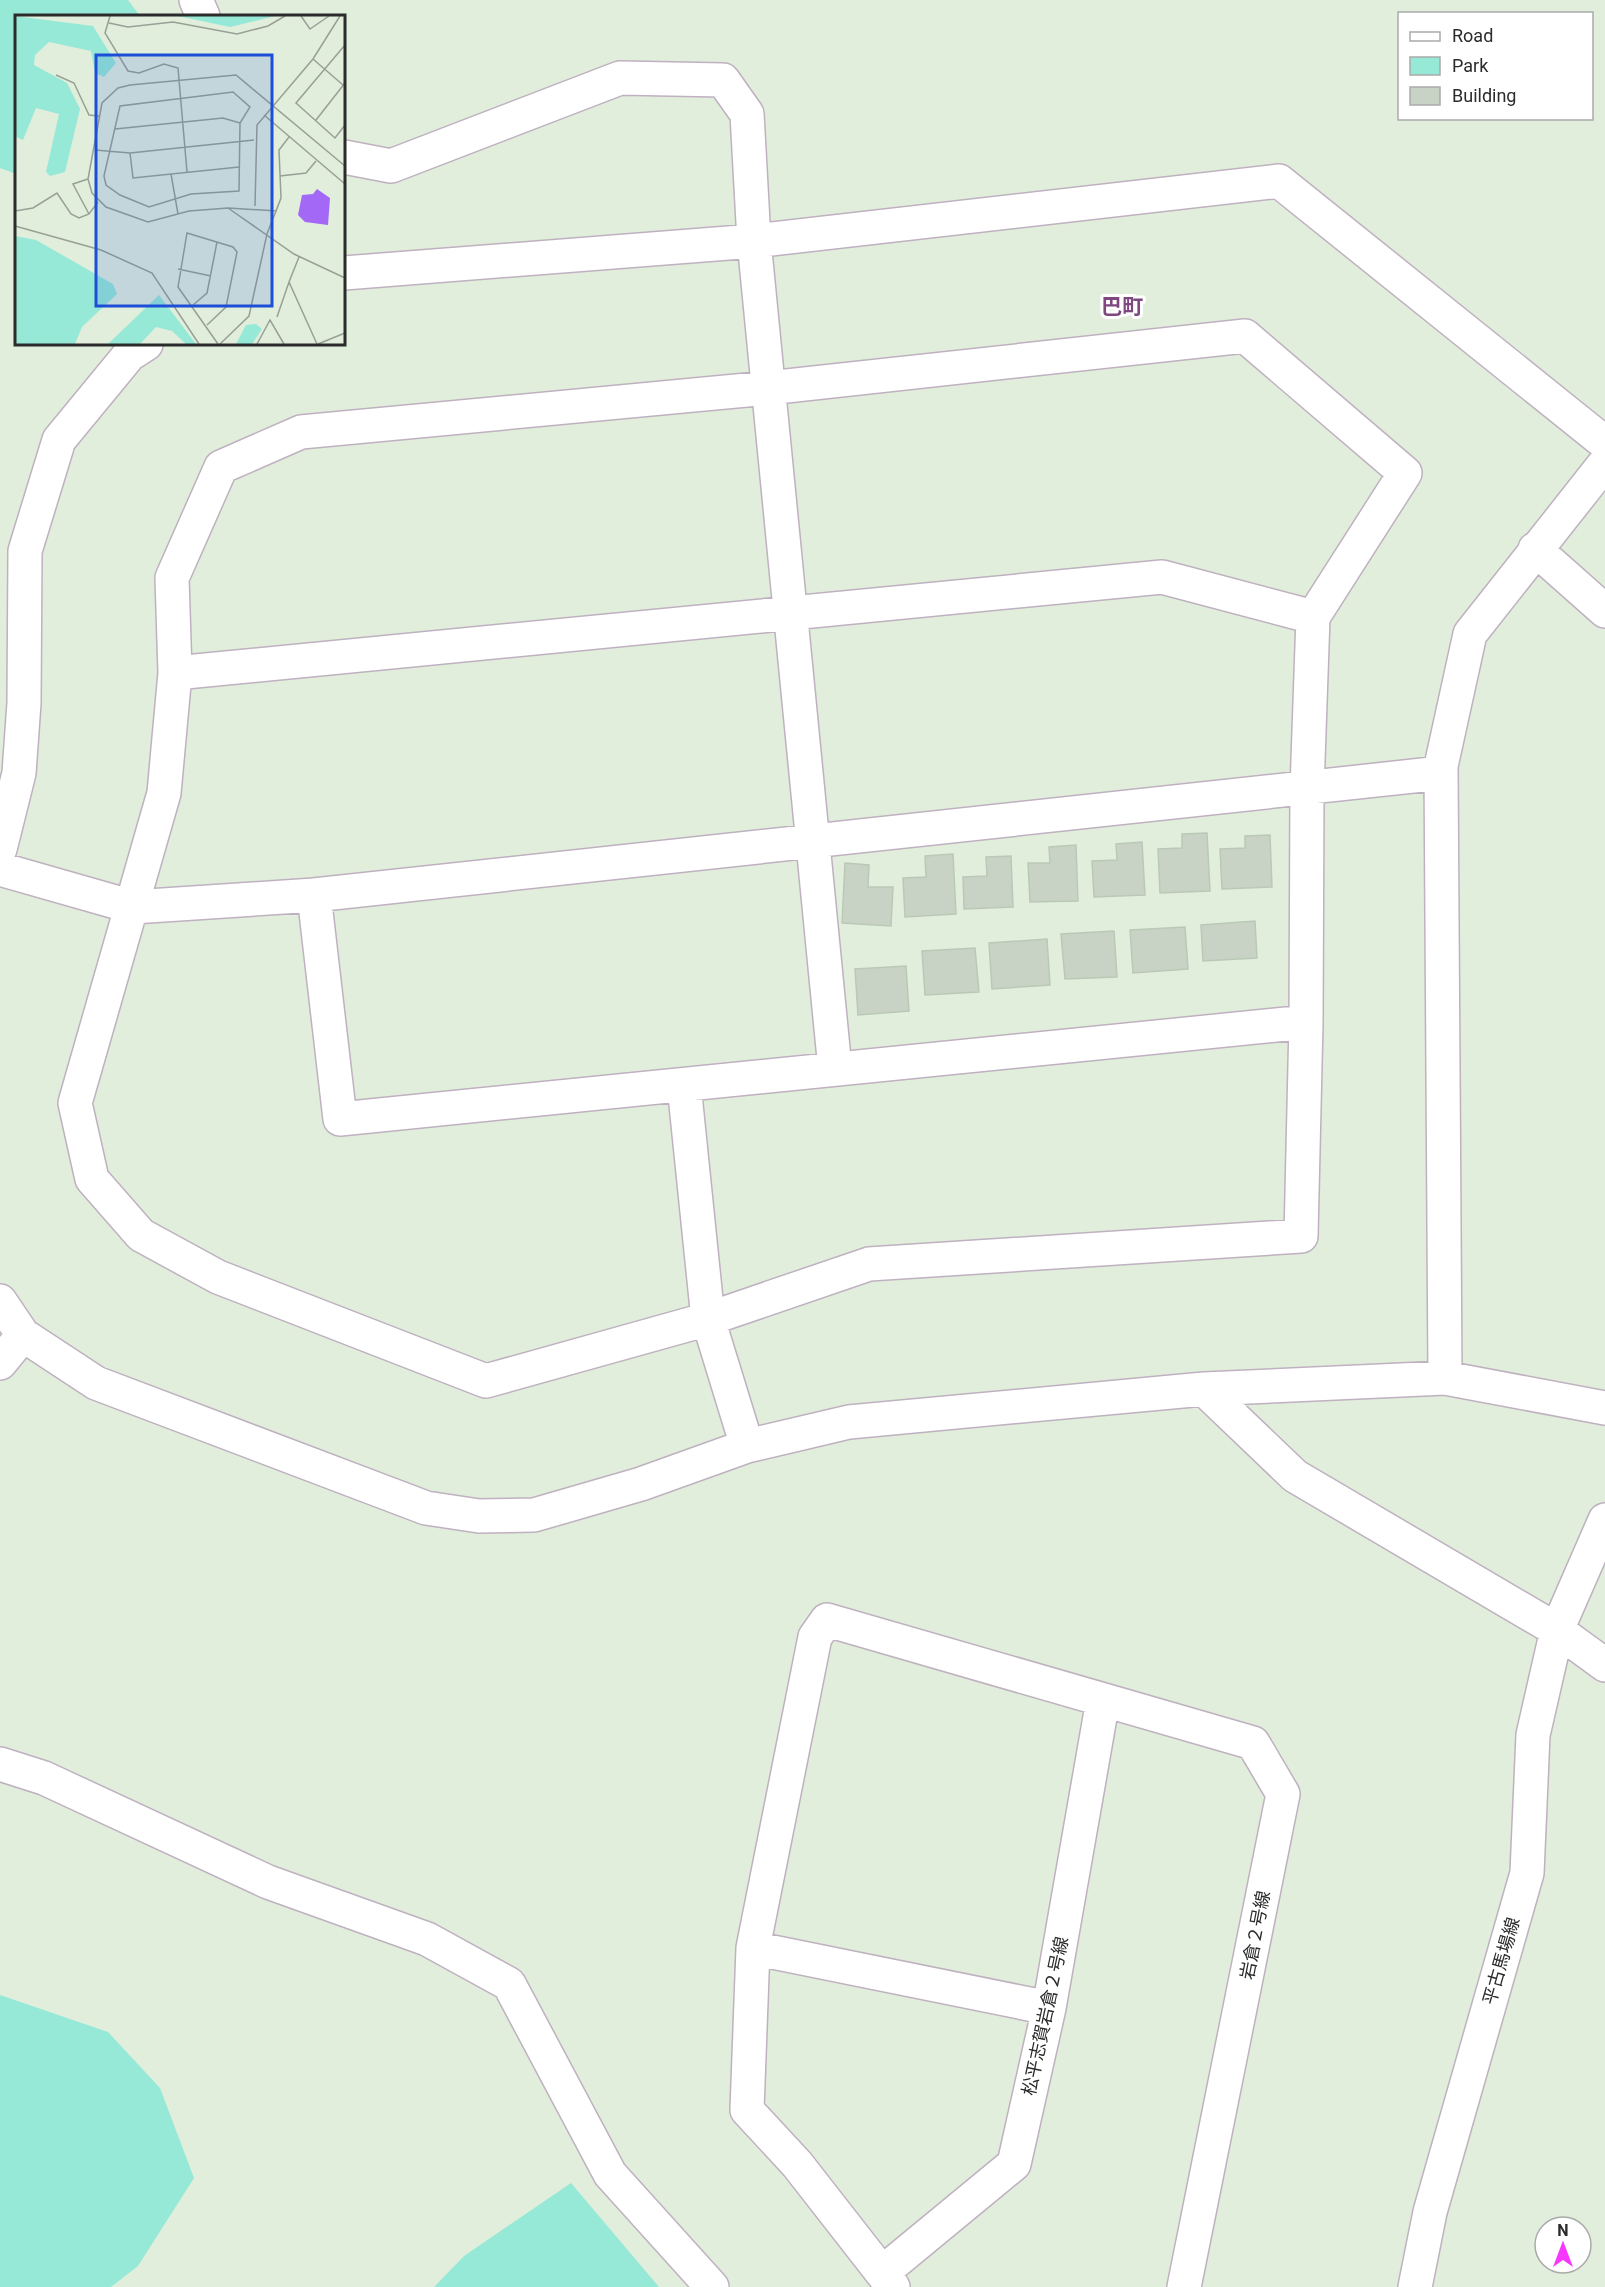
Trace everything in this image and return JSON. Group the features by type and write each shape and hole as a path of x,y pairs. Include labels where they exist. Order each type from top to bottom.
{"street":[{"path":"196,0 203,15"},
{"path":"345,157 390,166 620,78 723,80 747,114 754,241 835,1069"},
{"path":"345,273 754,241 1279,181 1605,443"},
{"path":"1245,336 1406,473 1313,617 1307,789 1306,1022 1301,1236 869,1264 708,1319 486,1380 218,1277 141,1235 92,1179 75,1103 164,793 175,673 172,578 221,467 301,432 768,388 1245,336"},
{"path":"0,849 20,761 24,703 13,551 59,440 129,356 145,345"},
{"path":"1445,1378 1440,773 1470,634 1605,463"},
{"path":"1535,549 1605,612"},
{"path":"175,673 791,611 1162,577 1313,617"},
{"path":"0,869 133,907 314,895 813,843 1440,773"},
{"path":"314,895 340,1119 1306,1022"},
{"path":"684,1085 708,1319 747,1446"},
{"path":"0,1301 23,1335 96,1383 426,1508 479,1516 534,1515 641,1484 747,1446 849,1422 1204,1389 1445,1378 1605,1408"},
{"path":"0,1364 23,1335"},
{"path":"1204,1389 1295,1476 1557,1630 1605,1665"},
{"name":"平古馬場線","path":"1415,2287 1430,2212 1527,1873 1533,1735 1557,1630 1605,1520"},
{"name":"岩倉２号線","path":"753,1948 815,1637 827,1620 1252,1743 1283,1794 1184,2287"},
{"name":"松平志賀岩倉２号線","path":"888,2280 1014,2164 1049,2008 1104,1700"},
{"path":"0,1764 44,1778 268,1882 427,1939 509,1984 610,2174 712,2287"},
{"path":"888,2280 797,2164 747,2110 753,1948 1049,2008"}],"green space":[{"path":"0,0 128,0 139,15 15,15 15,174 0,168"},
{"path":"0,1995 108,2032 160,2088 194,2178 138,2266 111,2287 0,2287"},
{"path":"571,2183 659,2287 434,2287 464,2256"}],"building":[{"path":"1207,833 1210,891 1160,893 1158,849 1182,848 1182,834"},
{"path":"1270,835 1272,887 1222,889 1220,849 1245,848 1245,836"},
{"path":"1142,842 1145,895 1094,897 1092,861 1117,860 1116,844"},
{"path":"1076,845 1078,901 1030,902 1028,863 1050,863 1049,847"},
{"path":"953,854 956,914 905,917 903,878 926,877 925,856"},
{"path":"1011,856 1013,907 964,909 963,877 987,876 986,857"},
{"path":"845,863 869,865 868,887 893,887 891,926 842,923"},
{"path":"1255,921 1257,958 1203,961 1201,925"},
{"path":"1185,927 1188,969 1133,973 1130,930"},
{"path":"1114,931 1117,977 1065,979 1061,934"},
{"path":"1047,939 1050,985 992,989 989,943"},
{"path":"975,948 979,992 925,995 922,951"},
{"path":"906,966 909,1011 858,1015 855,969"}],"district":[{"name":"巴町","path":"1122,307"}]}
